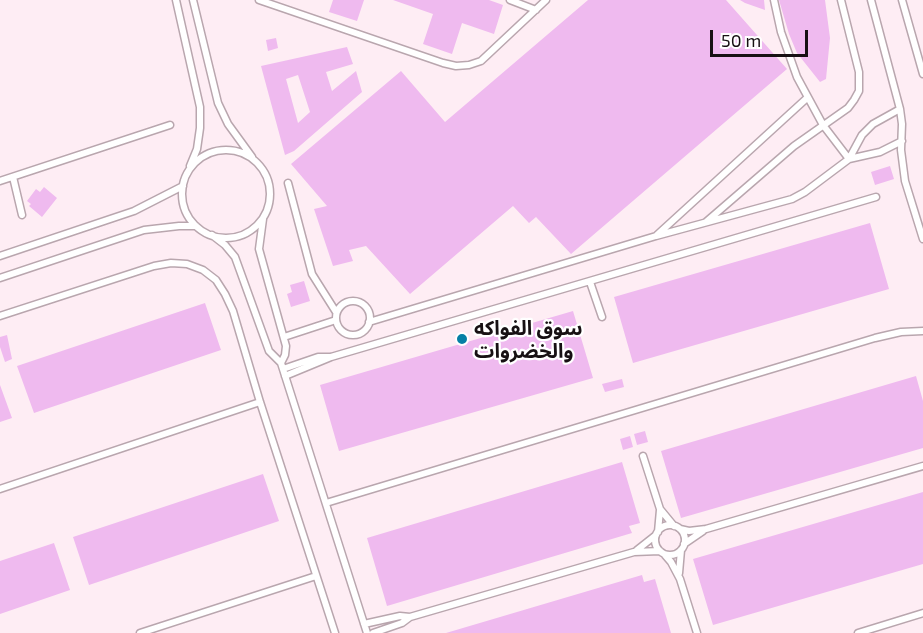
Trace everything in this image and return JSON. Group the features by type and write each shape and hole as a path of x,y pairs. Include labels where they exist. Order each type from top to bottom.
{"lane":[{"path":"176,0 200,107 197,149 183,186 185,207 196,226"},
{"path":"193,0 218,103 240,142 265,172 270,188 269,204 263,219 259,249 286,346 283,369"},
{"path":"259,0 456,66 481,61 546,0"},
{"path":"282,8 285,0"},
{"path":"510,0 536,10"},
{"path":"774,0 789,55 807,98 823,125 849,159"},
{"path":"705,223 794,146 848,108 859,91 860,82 841,0"},
{"path":"871,0 900,109 902,166 923,239"},
{"path":"902,0 923,74"},
{"path":"656,236 807,98"},
{"path":"849,159 862,135 873,124 900,109"},
{"path":"0,181 170,125"},
{"path":"369,322 656,236 792,199 849,159 880,152 902,141"},
{"path":"190,169 203,156 220,150 238,151 254,159"},
{"path":"13,177 22,216"},
{"path":"284,337 336,316 340,306 346,302 361,303 366,308 369,322 367,328 355,335 342,332 336,316 312,274 288,183"},
{"path":"0,256 134,211 183,186"},
{"path":"283,369 590,282 876,197"},
{"path":"212,235 226,238 240,236 253,229 263,219"},
{"path":"0,278 144,230 196,226 225,245 235,257 269,351 283,369 367,633"},
{"path":"0,316 154,266 171,263 187,264 203,270 216,280 233,311 335,633"},
{"path":"590,282 602,317"},
{"path":"326,503 875,338 901,332 923,331"},
{"path":"0,489 260,402"},
{"path":"643,456 660,509 683,534 680,579"},
{"path":"634,552 668,525 689,531 706,529 923,466"},
{"path":"660,509 657,547 671,562 680,579 697,633"},
{"path":"373,633 402,623 410,617 634,552 671,555 706,529"},
{"path":"140,633 316,576"},
{"path":"858,633 923,613"},
{"path":"364,624 400,616 410,617"}],"building":[{"path":"333,0 364,0 357,21 329,12"},
{"path":"393,0 489,0 503,5 494,34 462,23 452,54 423,44 433,14"},
{"path":"588,0 726,0 787,69 571,254 536,217 529,223 513,206 410,294 366,246 349,250 353,261 333,266 314,209 327,206 291,164 401,71 445,122"},
{"path":"740,0 764,0 765,10 745,3"},
{"path":"779,0 825,0 830,38 826,79 820,82 797,53"},
{"path":"276,38 278,48 268,51 266,40"},
{"path":"347,47 353,64 326,72 332,91 356,71 362,92 294,151 285,155 261,66","holes":["298,75 310,112 298,123 286,79"]},
{"path":"890,166 894,179 875,185 871,172"},
{"path":"44,187 57,198 42,217 29,206 31,204 27,201 36,189 40,192"},
{"path":"870,223 889,289 633,363 614,297"},
{"path":"304,281 310,301 291,307 287,294 292,292 290,285"},
{"path":"205,303 221,350 34,413 17,366"},
{"path":"573,311 593,378 339,451 320,385"},
{"path":"7,335 12,359 5,362 0,347 0,337"},
{"path":"916,376 923,401 923,448 681,518 661,451"},
{"path":"622,379 624,387 605,392 602,384"},
{"path":"0,385 12,418 0,422"},
{"path":"645,431 648,442 637,445 634,434"},
{"path":"630,436 633,447 623,450 620,439"},
{"path":"622,462 640,523 629,526 632,533 387,606 367,538"},
{"path":"263,474 279,521 89,585 73,537"},
{"path":"923,492 923,564 713,625 693,559"},
{"path":"54,543 70,590 0,614 0,561"},
{"path":"642,575 644,582 655,579 671,633 446,633"}],"place":[{"name":"سوق الفواكه والخضروات","path":"462,339"}]}
